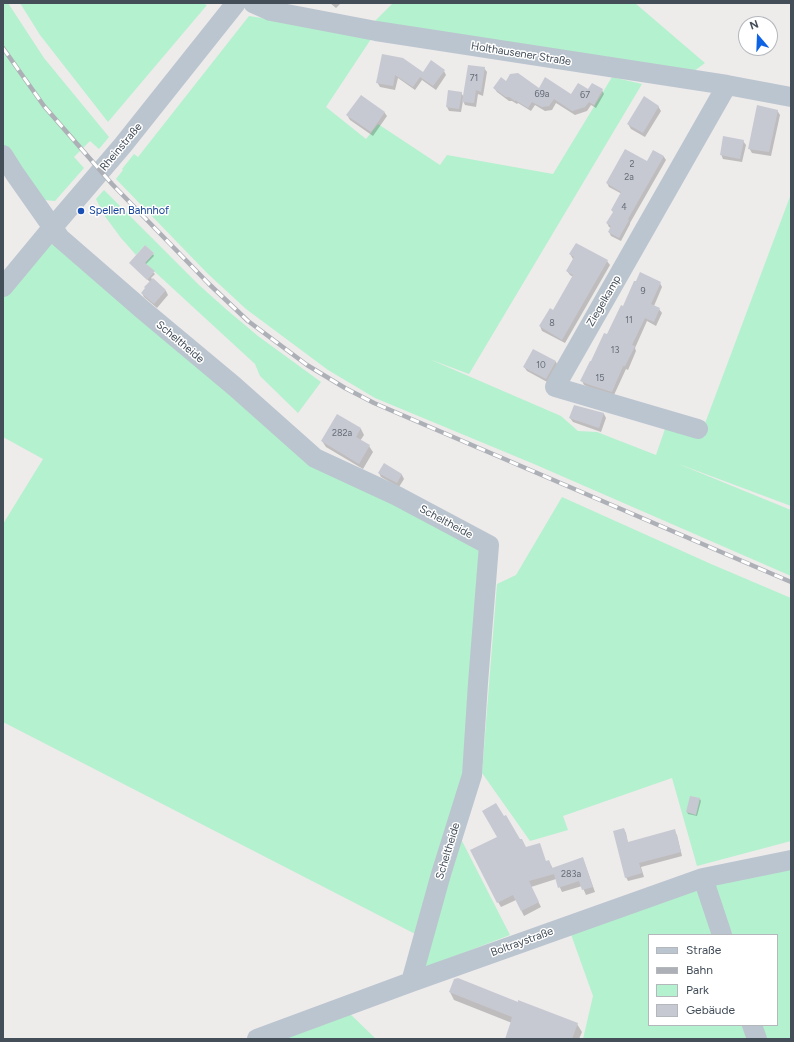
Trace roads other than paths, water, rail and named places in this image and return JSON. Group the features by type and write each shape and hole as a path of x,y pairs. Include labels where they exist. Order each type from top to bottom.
{"street":[{"name":"Rheinstraße","path":"3,287 123,145 236,3"},
{"name":"Holthausener Straße","path":"253,3 271,11 376,31 727,85 791,97"},
{"name":"Ziegelkamp","path":"698,429 555,387 727,85"},
{"path":"3,155 52,228"},
{"name":"Scheltheide","path":"52,228 60,238 234,386 315,458 397,496 489,545 472,775 441,874 411,982"},
{"name":"Boltraystraße","path":"257,1039 411,982 703,878 791,860"},
{"path":"703,878 722,934"},
{"path":"752,1026 757,1039"}],"railway":[{"path":"3,48 44,106 112,184 209,284 248,321 307,365 345,388 374,403 791,582"}],"place":[{"name":"Spellen Bahnhof","path":"81,211"}]}
